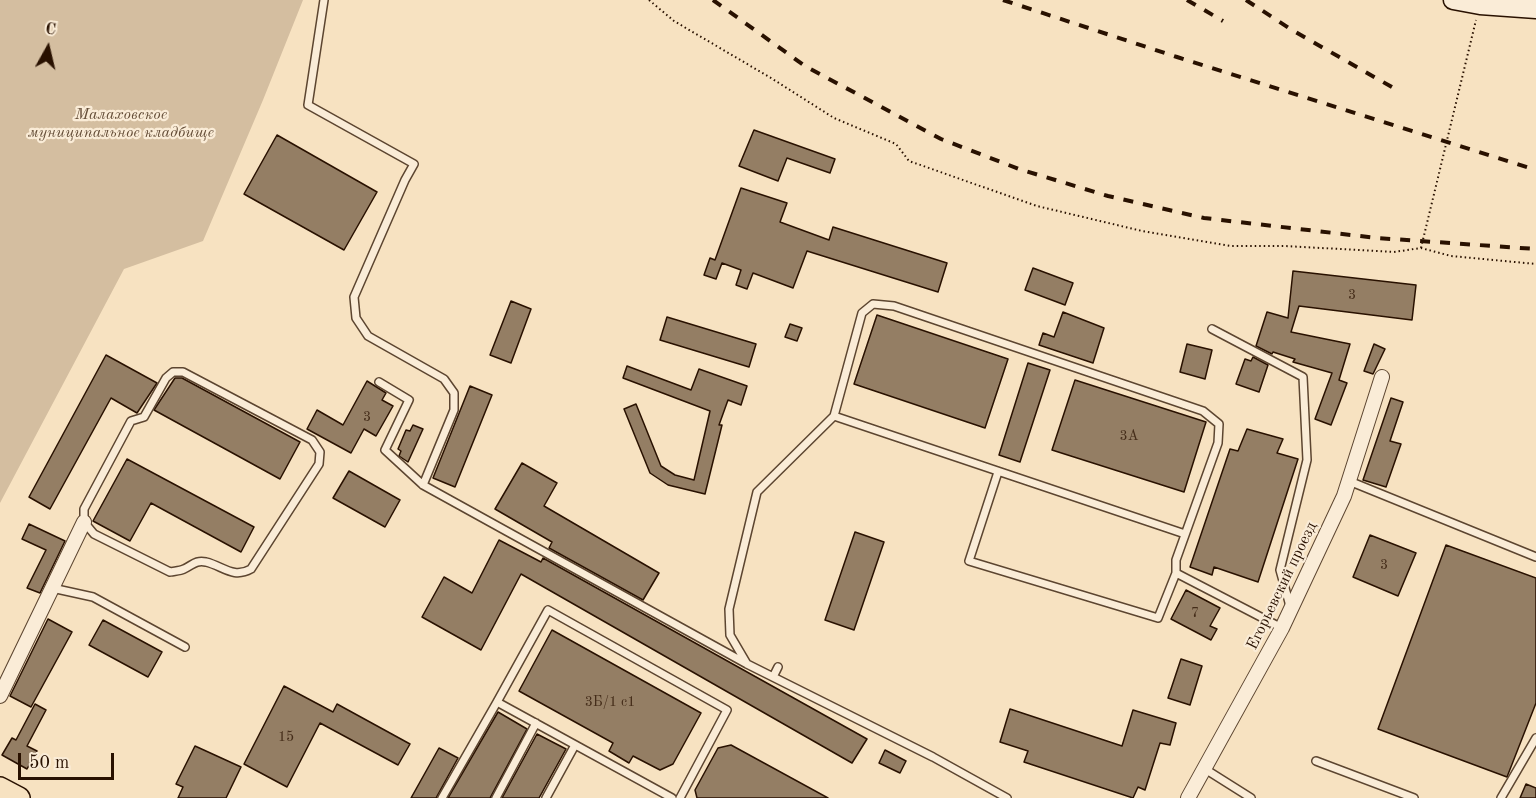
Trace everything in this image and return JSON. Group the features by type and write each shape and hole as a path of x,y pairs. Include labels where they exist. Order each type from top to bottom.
{"main road":[{"path":"1453,0 1480,5 1536,9"},
{"path":"0,788 20,798"}],"street":[{"name":"Егорьевский проезд","path":"1188,798 1282,628 1344,496 1382,377"},
{"path":"0,696 84,522"}],"lane":[{"path":"324,0 308,105 414,164 354,297 356,318 368,336 444,379 454,393 454,410 423,485"},
{"path":"747,664 730,635 729,609 757,492 834,416 862,313 873,304 894,306 1203,411 1219,424 1218,443 1176,560 1176,573 1158,618 969,561 998,472"},
{"path":"1212,329 1303,377 1307,460 1280,570 1291,608"},
{"path":"173,372 183,372 312,440 320,452 319,464 251,569 243,573 233,574 207,562 195,562 183,570 170,572 94,534 84,522 84,509 131,421 144,417 166,378 173,372"},
{"path":"379,382 409,400 385,450 423,485 747,664 933,757 1007,798"},
{"path":"834,416 1185,534"},
{"path":"1349,481 1536,557"},
{"path":"1176,573 1282,628"},
{"path":"52,588 93,597 185,647"},
{"path":"442,798 548,610 727,710 680,798"},
{"path":"773,677 778,667"},
{"path":"497,702 672,798"},
{"path":"496,798 536,723"},
{"path":"1501,798 1536,738"},
{"path":"546,798 575,745"},
{"path":"1316,761 1414,798"},
{"path":"1205,769 1251,798"}],"path":[{"path":"648,0 674,21 834,118 896,144 909,161 1037,206 1142,231 1231,246 1285,246 1395,252 1421,248 1451,256 1536,264"},
{"path":"1421,248 1480,5"}],"green space":[{"name":"Малаховское муниципальное кладбище","path":"0,0 303,0 203,241 124,269 0,503"}],"building":[{"path":"754,130 835,159 830,173 787,158 778,181 739,166"},
{"path":"277,135 377,192 344,250 244,194"},
{"path":"741,188 787,203 780,222 829,240 833,227 947,263 938,292 807,251 793,288 753,273 747,289 736,285 741,270 722,263 716,279 704,275 710,258 715,260"},
{"path":"1033,268 1073,283 1065,305 1025,290"},
{"path":"1293,271 1416,285 1412,320 1299,306 1291,332 1350,344 1339,380 1347,383 1331,425 1315,419 1332,373 1293,362 1295,359 1273,352 1272,354 1256,346 1267,312 1288,318"},
{"path":"511,301 531,309 511,363 490,355"},
{"path":"1063,312 1104,328 1093,363 1039,345 1043,333 1054,337"},
{"path":"877,315 1008,359 985,428 854,384"},
{"path":"667,317 756,344 749,367 660,340"},
{"path":"790,324 802,328 797,341 785,337"},
{"path":"1187,344 1212,350 1205,379 1180,372"},
{"path":"1374,344 1385,349 1373,374 1364,371"},
{"path":"106,355 157,383 137,413 111,398 50,509 29,497"},
{"path":"1253,357 1268,365 1259,392 1236,384 1245,359 1251,361"},
{"path":"1028,363 1050,370 1020,462 999,455"},
{"path":"627,366 691,390 699,369 747,386 741,405 728,400 719,425 722,425 705,494 668,485 650,473 624,409 636,404 661,466 675,475 694,480 710,411 623,378"},
{"path":"175,378 182,378 300,442 280,479 154,410"},
{"path":"1075,380 1206,422 1184,492 1052,450"},
{"path":"367,381 386,393 382,400 393,406 376,436 364,429 351,453 307,429 317,410 343,425"},
{"path":"470,386 492,395 455,487 433,478"},
{"path":"1391,398 1403,402 1390,441 1401,444 1386,487 1363,480"},
{"path":"413,425 423,429 408,462 399,456 401,451 398,449 406,430 410,431"},
{"path":"1247,429 1283,439 1277,453 1298,459 1258,582 1214,567 1212,575 1190,567 1230,449 1238,451"},
{"path":"127,459 254,527 241,552 151,503 130,541 93,521"},
{"path":"522,463 557,483 544,506 659,573 643,600 549,548 552,542 495,509"},
{"path":"349,471 400,500 385,527 333,498"},
{"path":"29,524 65,541 40,593 27,588 46,550 22,539"},
{"path":"855,532 884,542 854,630 825,620"},
{"path":"1370,535 1416,553 1398,596 1353,577"},
{"path":"499,540 541,562 543,558 867,739 852,763 521,574 481,650 422,617 444,577 472,593"},
{"path":"1446,545 1536,578 1536,703 1507,777 1378,729"},
{"path":"1186,590 1220,608 1210,626 1217,629 1211,640 1171,619"},
{"path":"48,619 72,632 31,707 10,696"},
{"path":"103,620 162,652 148,677 89,645"},
{"path":"552,630 701,713 673,764 660,770 633,756 629,763 609,751 613,743 519,691"},
{"path":"1181,659 1202,666 1190,705 1168,698"},
{"path":"284,686 333,712 337,704 410,744 398,765 320,723 287,787 244,764"},
{"path":"35,704 46,710 27,746 37,751 27,769 2,755 12,738 16,740"},
{"path":"1010,709 1122,746 1133,710 1176,723 1170,745 1160,743 1145,790 1138,787 1133,798 1024,762 1028,751 1000,742"},
{"path":"498,712 527,729 490,798 448,798"},
{"path":"537,734 566,749 539,798 502,798"},
{"path":"731,745 828,798 697,798 695,790 718,748"},
{"path":"195,746 241,767 226,798 178,798 183,787 176,784"},
{"path":"439,748 458,758 436,798 411,798"},
{"path":"885,750 906,761 900,773 879,763"},
{"path":"1526,784 1536,788 1536,798 1520,798"}],"railway":[{"path":"713,0 805,66 941,139 1019,169 1108,196 1204,218 1377,238 1536,249"},
{"path":"1003,0 1536,170"},
{"path":"1187,0 1223,21"},
{"path":"1246,0 1292,30 1397,90"}]}
